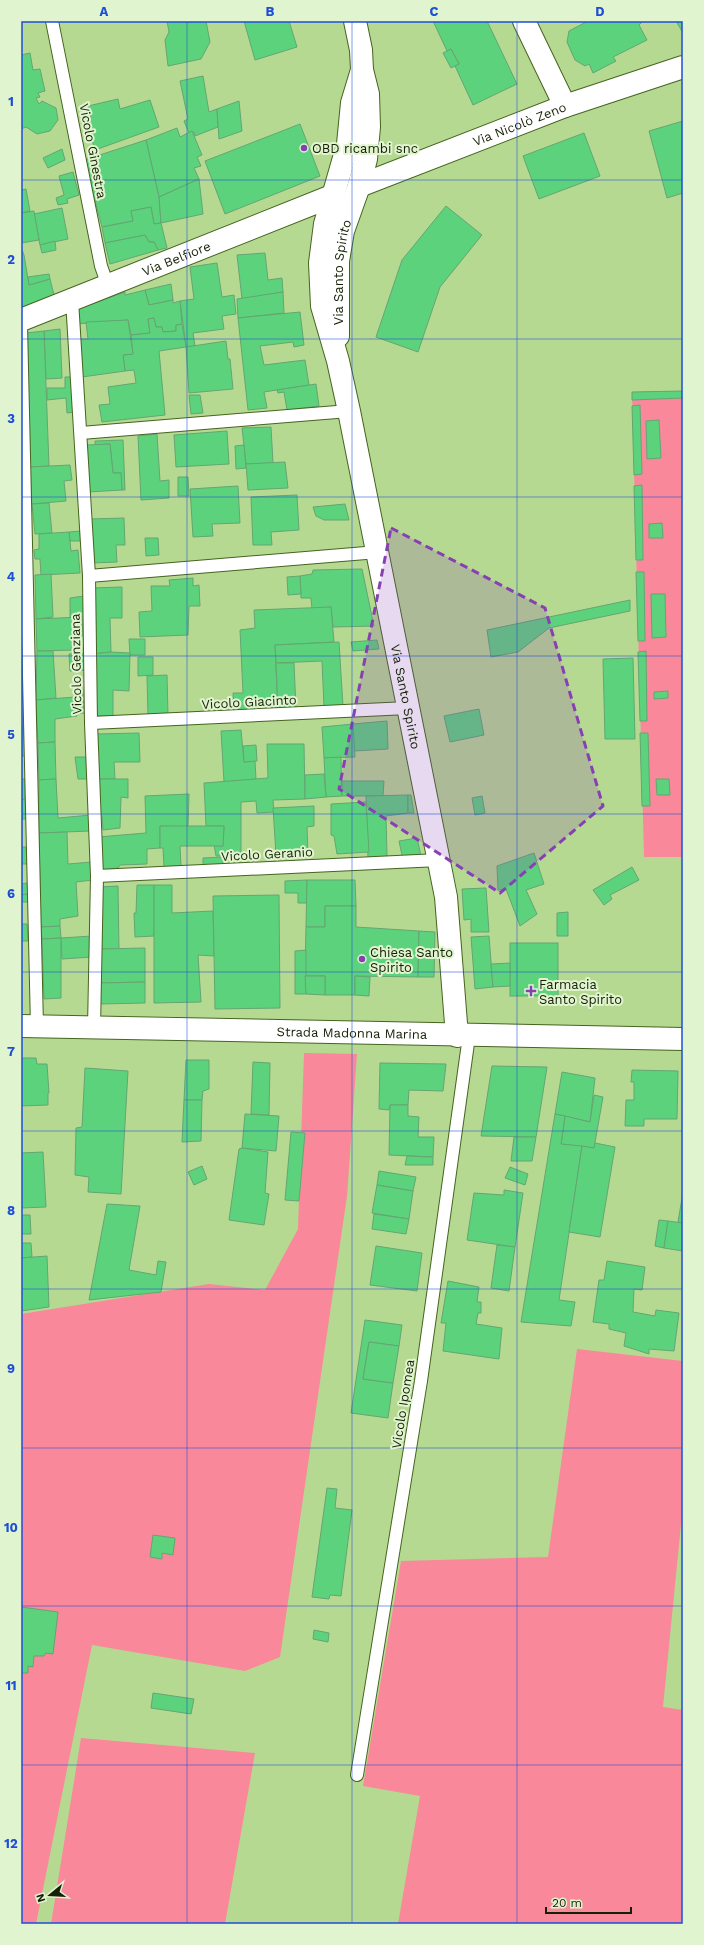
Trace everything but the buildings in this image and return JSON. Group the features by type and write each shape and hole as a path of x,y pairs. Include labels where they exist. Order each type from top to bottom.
{"street":[{"path":"355,21 361,50 362,70"},
{"path":"524,21 565,106"},
{"name":"Via Nicolò Zeno","path":"359,186 565,106 683,67"},
{"name":"Via Santo Spirito","path":"338,361 338,261 343,231 359,186 366,159 369,127 368,94 362,70"},
{"name":"Via Santo Spirito","path":"362,70 352,103 348,144 325,224 320,263 322,306 338,361 349,411 439,860 446,897 463,1036"},
{"name":"Via Belfiore","path":"21,320 332,196"},
{"name":"Strada Madonna Marina","path":"29,1027 683,1039"}],"lane":[{"name":"Vicolo Ginestra","path":"52,21 101,266 108,286"},
{"name":"Vicolo Genziana","path":"72,300 89,576 91,723 97,876 94,1028"},
{"path":"21,325 29,1027"},
{"path":"81,433 349,411"},
{"path":"89,576 378,552"},
{"name":"Vicolo Giacinto","path":"91,723 408,708"},
{"name":"Vicolo Geranio","path":"97,876 439,860"},
{"name":"Vicolo Ipomea","path":"357,1775 421,1381 463,1036"}],"highlighted area":[{"path":"391,528 545,608 603,806 500,893 339,789"}],"shaded area":[{"path":"683,391 683,857 644,857 632,392"},
{"path":"304,1053 357,1054 347,1196 280,1657 245,1671 92,1645 36,1924 21,1924 21,1314 209,1284 265,1290 298,1229"},
{"path":"577,1349 683,1361 683,1504 663,1707 683,1710 683,1924 398,1924 420,1796 363,1786 401,1561 548,1557"},
{"path":"81,1738 255,1753 225,1924 51,1924"}],"place":[{"name":"OBD ricambi snc","path":"304,148"},
{"name":"Chiesa Santo Spirito","path":"362,959"},
{"name":"Farmacia Santo Spirito","path":"531,991"}]}
